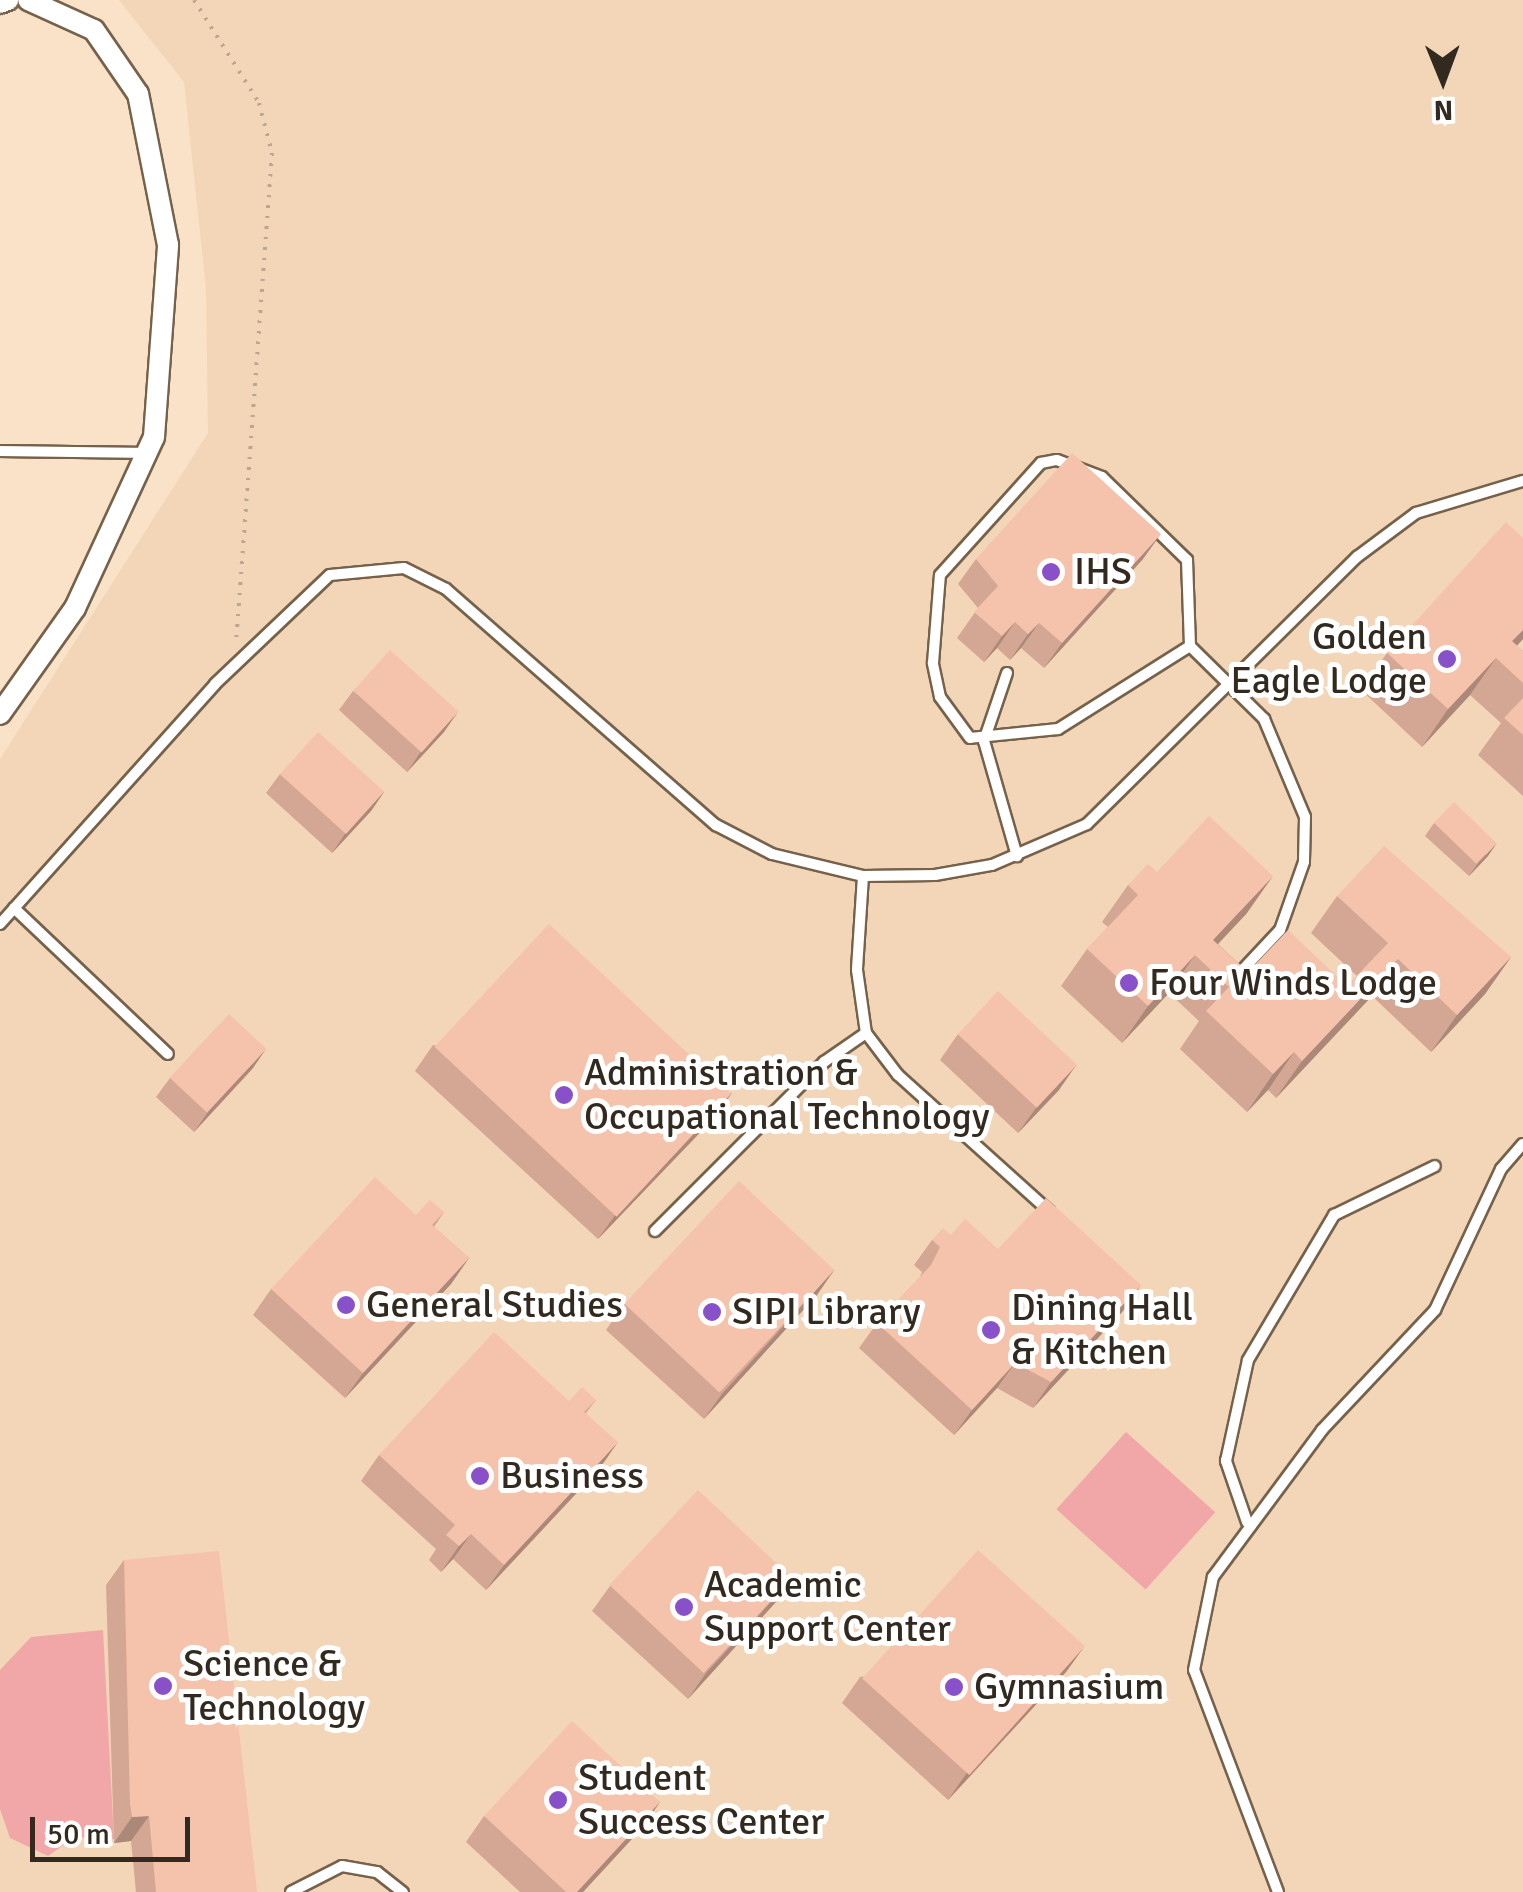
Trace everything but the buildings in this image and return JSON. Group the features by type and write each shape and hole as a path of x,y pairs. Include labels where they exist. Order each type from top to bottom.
{"street":[{"path":"0,3 8,0"},
{"path":"0,714 75,608 147,453 168,245 138,94 94,30 28,0"}],"lane":[{"path":"0,451 147,453"},
{"path":"1190,646 1152,678 1058,730 984,741 970,738 940,697 940,575 1041,463 1057,460 1102,478 1187,560 1190,646 1235,683 1292,770 1305,817 1304,862 1272,939 1230,982"},
{"path":"0,924 236,665 330,576 404,568 516,644 716,825 772,854 862,876 934,876 1018,856 1127,793 1357,558 1416,513 1523,481"},
{"path":"1007,673 984,741 1018,856"},
{"path":"862,876 857,970 866,1033 898,1075 1058,1219"},
{"path":"14,908 168,1054"},
{"path":"1272,939 1285,950"},
{"path":"655,1231 824,1062 866,1033"},
{"path":"1278,1892 1194,1670 1213,1577 1247,1522 1436,1310 1501,1169 1523,1144"},
{"path":"1247,1522 1226,1461 1248,1360 1334,1216 1435,1166"},
{"path":"291,1892 342,1866 377,1872 404,1892"}],"path":[{"path":"194,0 260,103 273,169 236,665"}],"shaded area":[{"path":"119,0 1523,0 1523,1892 0,1892 0,759 208,433 206,288 184,82"},
{"path":"1126,1432 1215,1512 1146,1590 1056,1509"},
{"path":"103,1630 114,1839 75,1837 48,1856 10,1838 0,1809 0,1670 31,1637"}],"place":[{"name":"IHS","path":"1051,572"},
{"name":"Golden Eagle Lodge","path":"1447,659"},
{"name":"Four Winds Lodge","path":"1129,983"},
{"name":"Administration & Occupational Technology","path":"564,1095"},
{"name":"General Studies","path":"346,1305"},
{"name":"SIPI Library","path":"712,1312"},
{"name":"Dining Hall & Kitchen","path":"991,1330"},
{"name":"Business","path":"480,1476"},
{"name":"Academic Support Center","path":"684,1607"},
{"name":"Science & Technology","path":"163,1686"},
{"name":"Gymnasium","path":"954,1687"},
{"name":"Student Success Center","path":"558,1800"}]}
